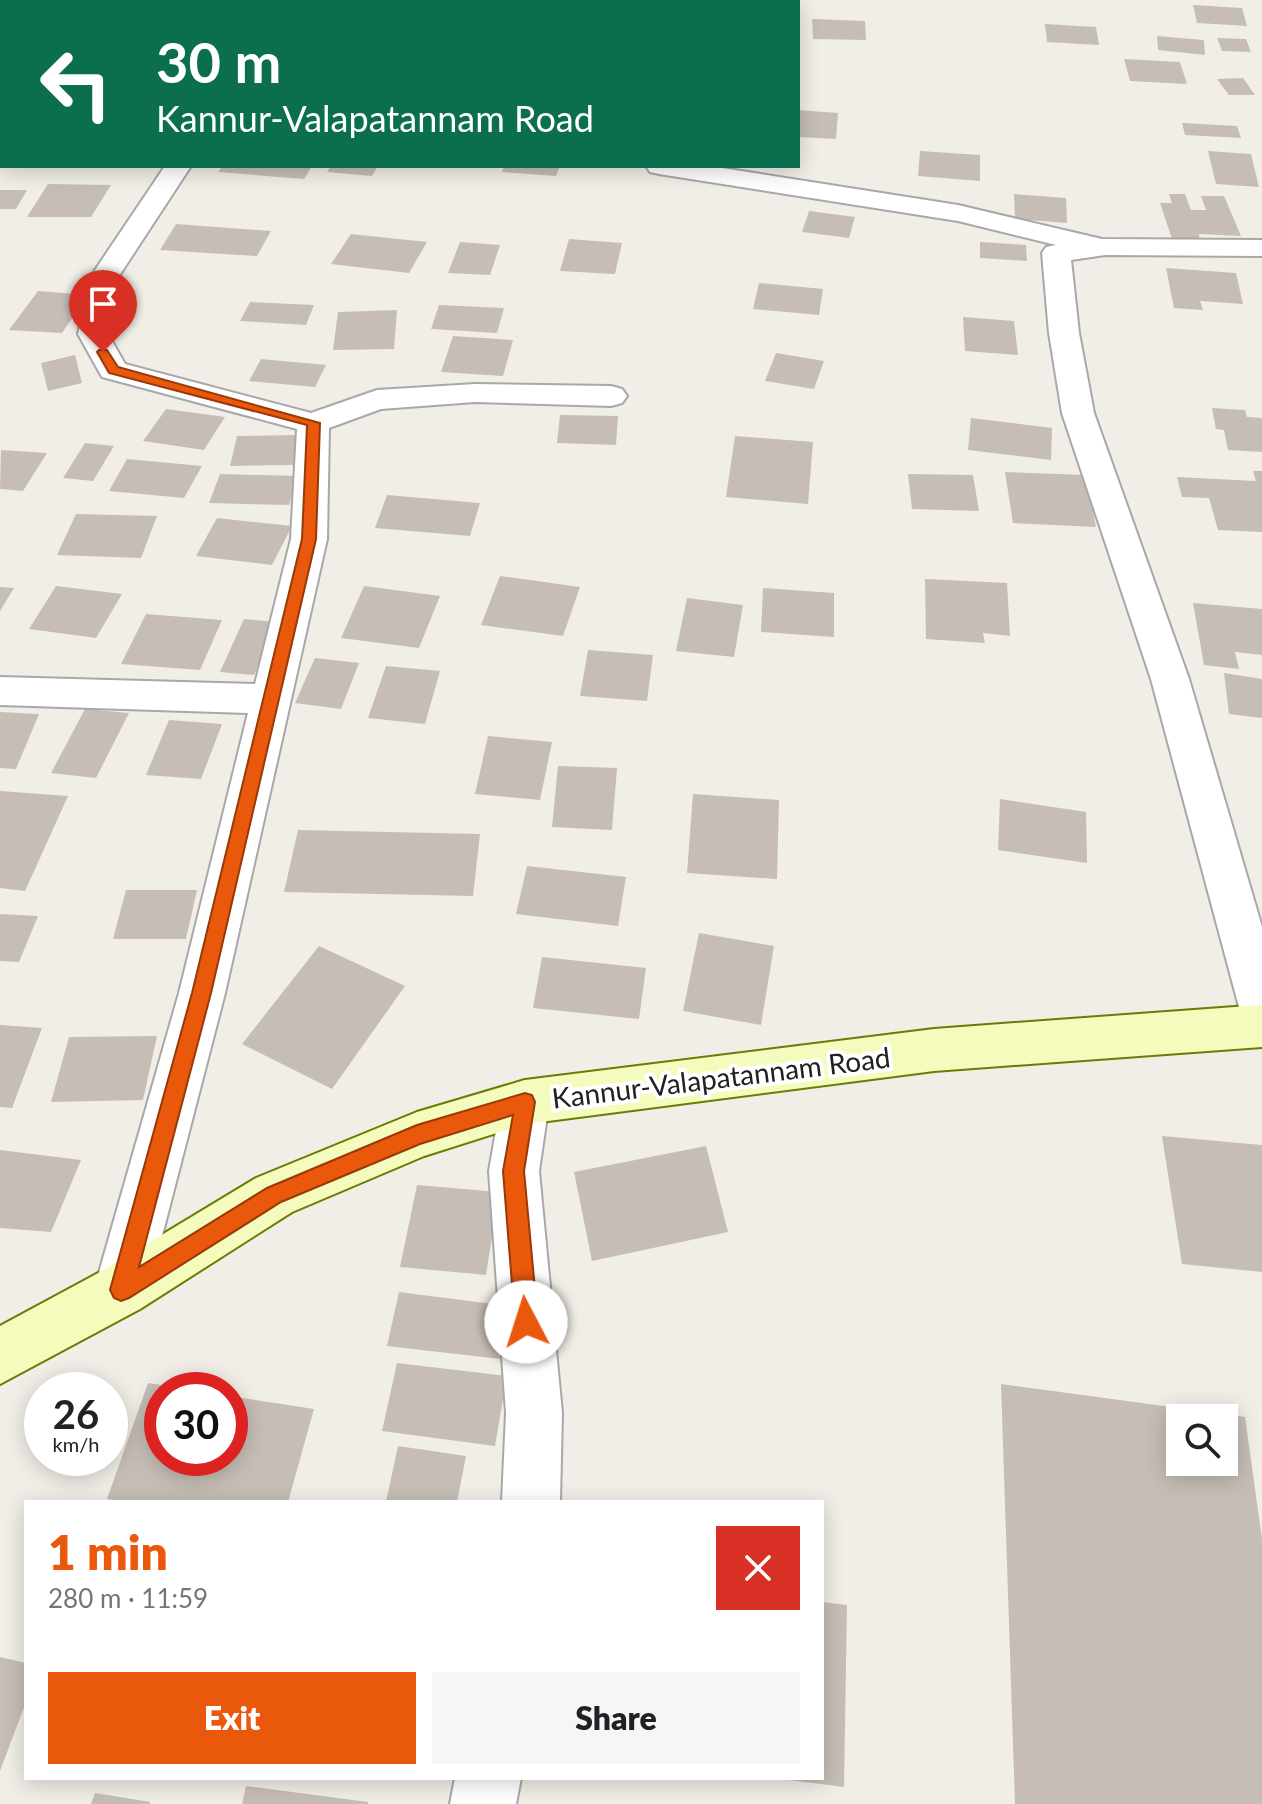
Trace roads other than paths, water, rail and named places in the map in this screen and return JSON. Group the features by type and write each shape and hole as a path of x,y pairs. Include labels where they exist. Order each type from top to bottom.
{"main road":[{"name":"Kannur-Valapatannam Road","path":"0,1356 121,1290 274,1195 417,1135 525,1102 934,1050 1262,1026"}],"street":[{"path":"177,168 105,276 93,334 113,370 313,423 377,400 475,393 611,396"},
{"path":"672,168 958,213 1105,247"},
{"path":"1262,248 1105,247 1056,253 1064,333 1078,413 1170,679 1262,1007"},
{"path":"121,1290 202,993 309,539 313,423"},
{"path":"0,691 271,699"},
{"path":"525,1102 514,1171 534,1413 531,1500"},
{"path":"483,1804 488,1780"}]}
